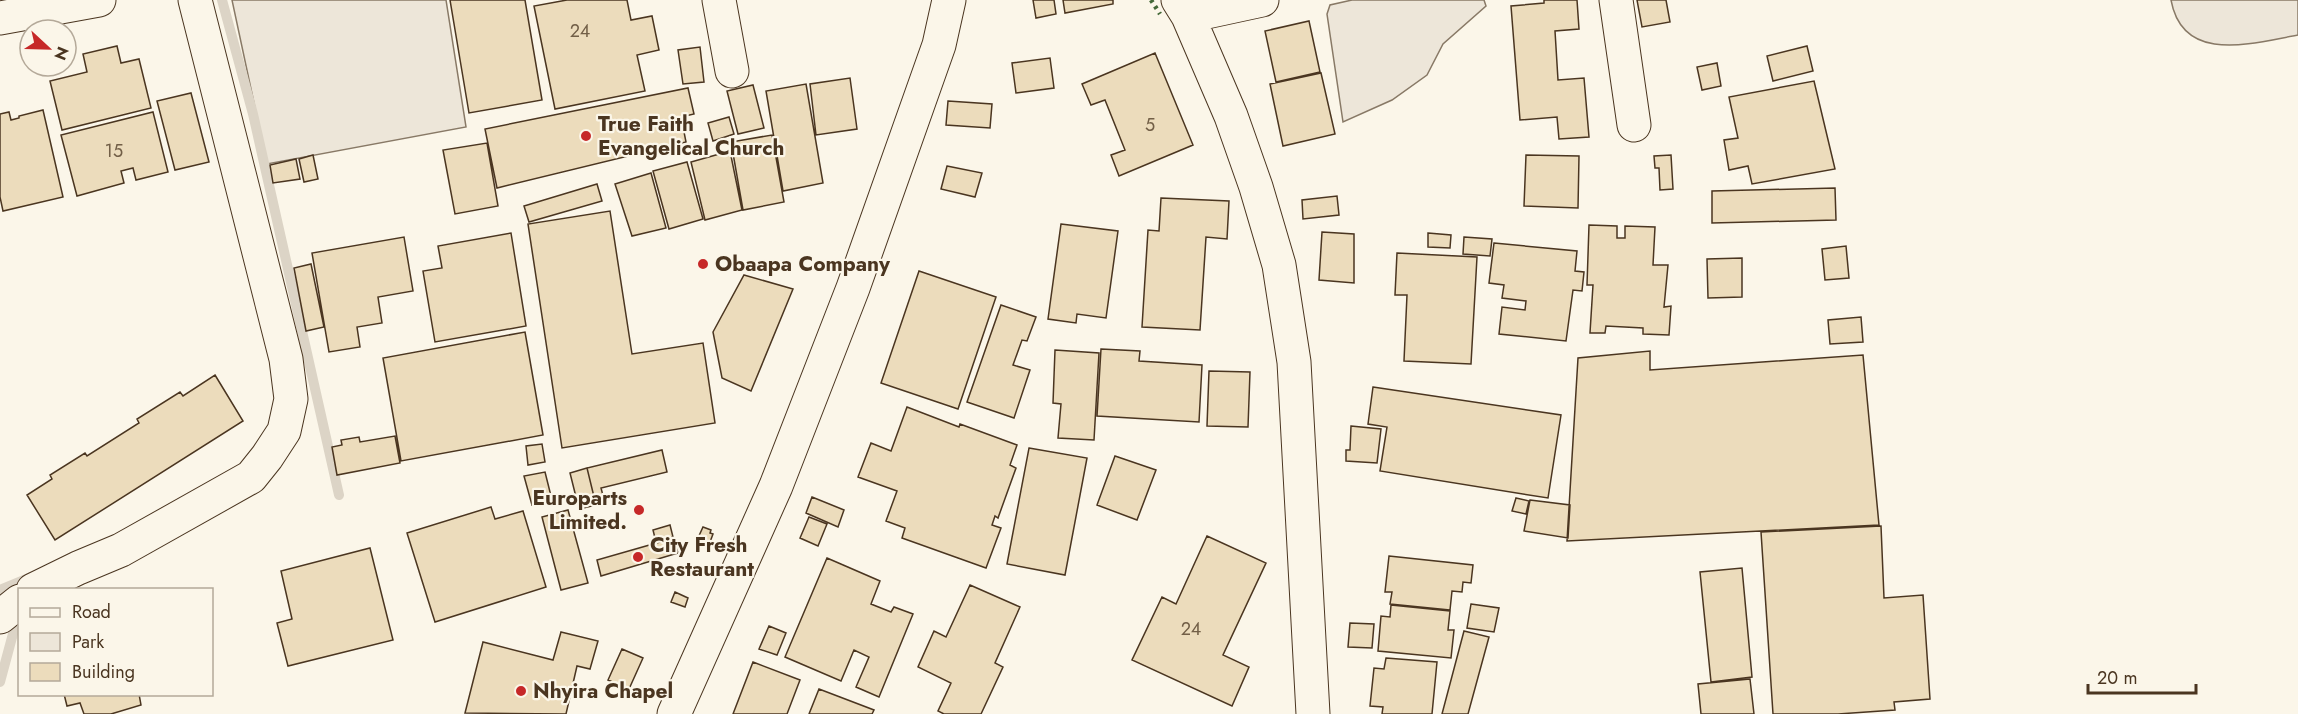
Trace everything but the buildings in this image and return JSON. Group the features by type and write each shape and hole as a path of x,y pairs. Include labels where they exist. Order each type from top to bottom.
{"street":[{"path":"0,18 99,0"},
{"path":"37,588 122,550 251,477 284,431 291,399 286,359 195,0"},
{"path":"719,0 732,71"},
{"path":"674,714 776,486 853,288 939,45 949,0"},
{"path":"1262,0 1183,8 1231,116 1256,187 1279,265 1294,362 1313,714"},
{"path":"1616,0 1634,125"},
{"path":"0,617 18,603"}],"green space":[{"path":"232,0 446,0 466,127 267,164"},
{"path":"1352,0 1484,0 1486,6 1443,44 1427,75 1392,100 1343,122 1327,14 1330,5"},
{"path":"2171,0 2298,0 2298,35 2241,45 2205,42 2190,34 2178,20"}],"waterway":[{"path":"222,0 253,114 339,495"},
{"path":"0,590 31,577"},
{"path":"0,620 14,630 0,682"}],"hedge":[{"path":"1151,0 1160,14"}],"place":[{"name":"True Faith Evangelical Church","path":"586,136"},
{"name":"Obaapa Company","path":"703,264"},
{"name":"Europarts Limited.","path":"639,510"},
{"name":"City Fresh Restaurant","path":"638,557"},
{"name":"Nhyira Chapel","path":"521,691"}]}
